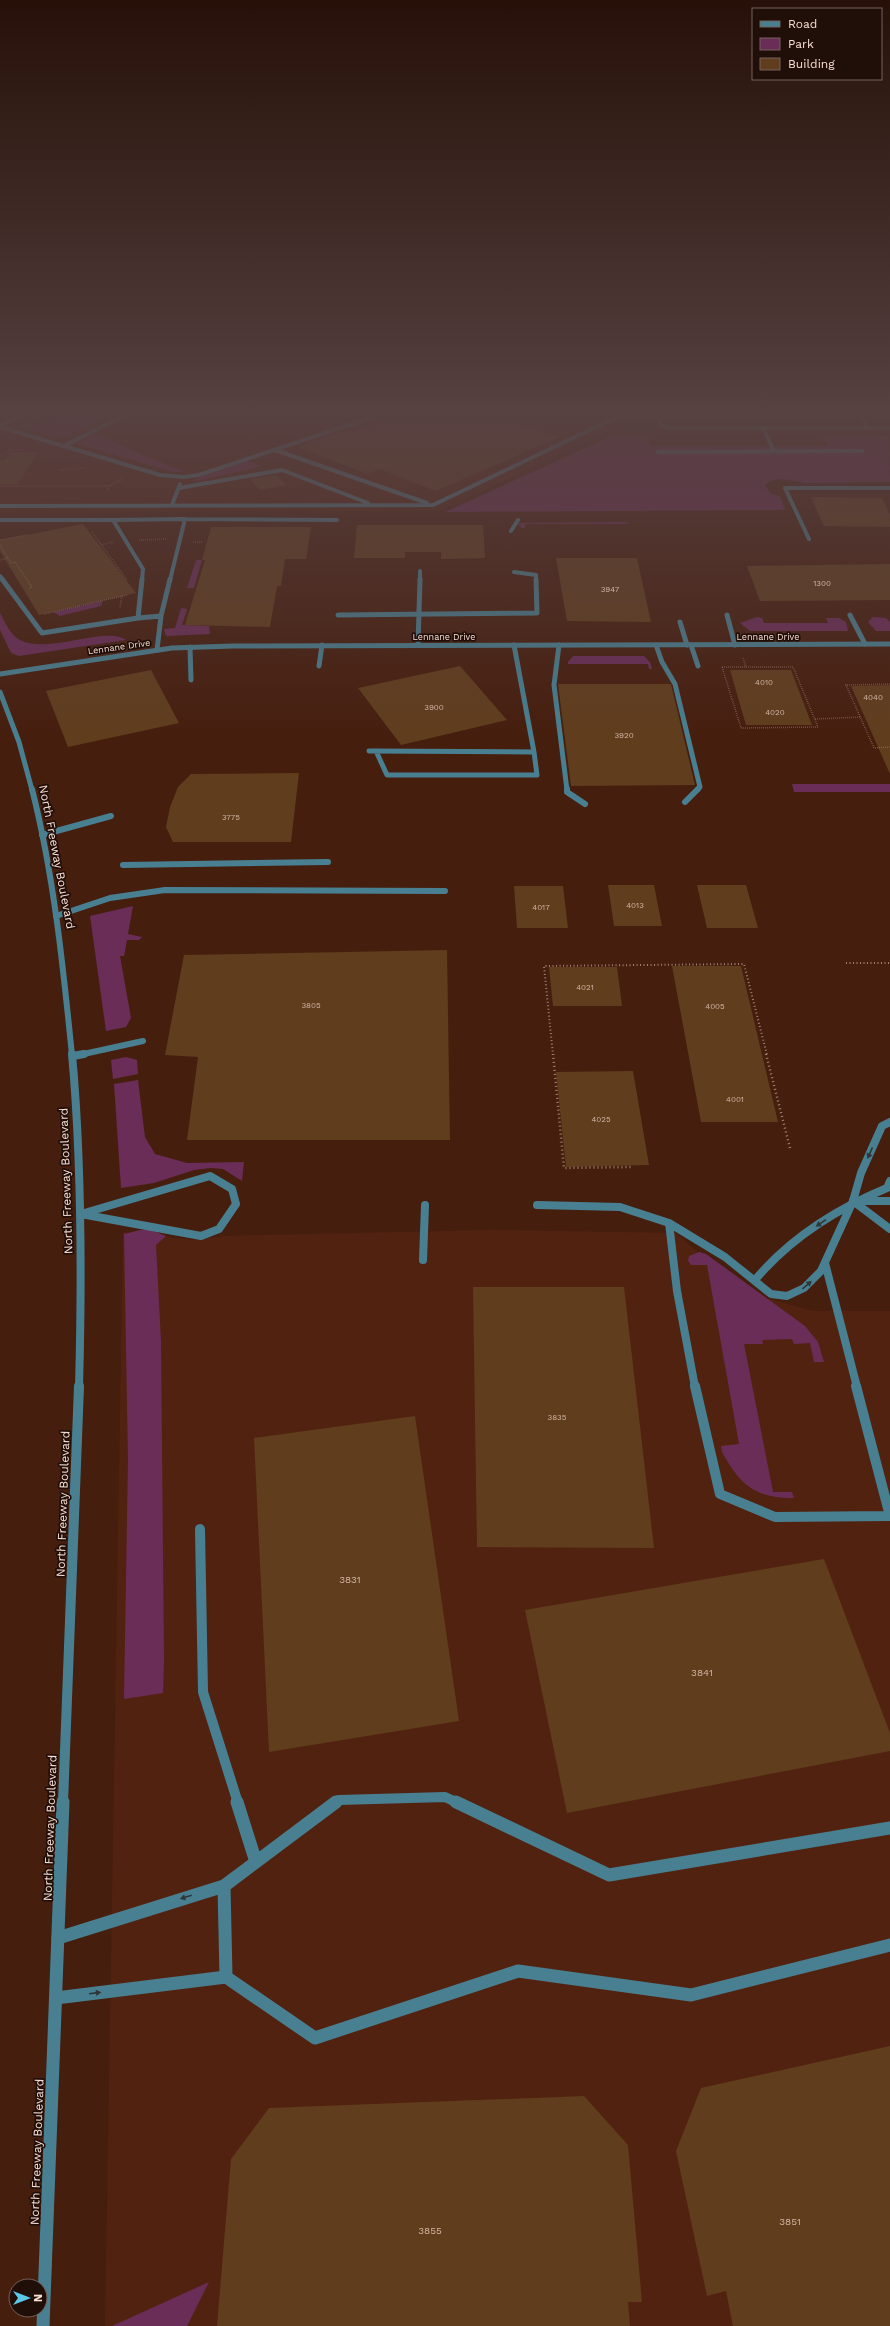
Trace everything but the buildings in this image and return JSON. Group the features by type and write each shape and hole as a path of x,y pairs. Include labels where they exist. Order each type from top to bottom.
{"street":[{"path":"114,521 143,569 138,618"},
{"path":"157,650 161,616 185,521"},
{"path":"511,531 518,521"},
{"path":"800,521 809,539"},
{"path":"418,645 420,571"},
{"path":"338,615 537,613 536,575 514,572"},
{"path":"0,576 42,633 138,618 161,616"},
{"path":"727,615 735,645"},
{"path":"850,615 866,644"},
{"path":"680,622 698,666"},
{"name":"Lennane Drive","path":"0,674 157,650 190,647 322,645 890,644"},
{"path":"319,666 319,656 322,645"},
{"path":"376,752 387,775 537,775 514,645"},
{"path":"558,645 554,685 567,792 585,804"},
{"path":"656,645 662,662 675,684 700,787 685,802"},
{"path":"190,647 191,680"},
{"name":"North Freeway Boulevard","path":"0,692 18,742 42,835 56,916 73,1056 81,1214 79,1432 43,2326"},
{"path":"369,752 534,752"},
{"path":"42,835 111,816"},
{"path":"123,865 328,862"},
{"path":"56,916 110,898 165,890 445,891"},
{"path":"73,1056 143,1041"},
{"path":"537,1205 620,1207 669,1223 725,1257 771,1294 787,1296 804,1288 821,1271 853,1201 861,1173 882,1126 890,1122"},
{"path":"210,1176 232,1189 236,1204 218,1229 201,1236 81,1214 210,1176"},
{"path":"755,1280 768,1263 788,1245 853,1201 887,1188 890,1181"},
{"path":"853,1201 890,1201"},
{"path":"853,1201 890,1229"},
{"path":"424,1260 425,1205"},
{"path":"669,1223 676,1284 703,1425 720,1494 776,1517 890,1516 825,1263"},
{"path":"200,1529 203,1692 256,1862"},
{"path":"58,1938 224,1886 339,1800 445,1797 609,1875 890,1828"},
{"path":"224,1886 226,1977"},
{"path":"56,1998 226,1977 315,2038 518,1971 691,1995 890,1946"}],"path":[{"path":"89,529 128,581"},
{"path":"0,540 31,534"},
{"path":"101,545 152,538 203,542"},
{"path":"0,545 11,563 15,562 32,587 28,588 32,595"},
{"path":"0,560 8,558"},
{"path":"43,614 129,595"},
{"path":"742,654 746,667"},
{"path":"793,666 818,727 741,728 722,667 746,667 793,666"},
{"path":"890,684 846,685 874,748 890,747"},
{"path":"815,719 860,717"},
{"path":"846,963 890,963"},
{"path":"631,1167 564,1168 544,966 744,964 790,1148"}],"shaded area":[{"path":"493,1230 676,1233 742,1291 812,1311 890,1311 890,2326 105,2326 123,1232 193,1240 225,1236"}],"green space":[{"path":"627,522 628,524 525,524 525,528 521,528 518,523"},
{"path":"196,560 202,560 194,588 187,588"},
{"path":"103,601 101,606 60,616 53,612"},
{"path":"181,608 187,609 182,625 209,626 210,634 166,636 164,629 175,628"},
{"path":"0,613 8,628 17,638 32,644 60,643 105,636 117,636 126,640 19,656 11,653 0,630"},
{"path":"757,617 762,618 764,623 828,623 826,618 839,618 846,622 848,631 750,631 740,623"},
{"path":"873,617 886,618 890,622 890,631 876,631 868,622"},
{"path":"573,656 644,656 650,662 652,669 649,669 648,664 568,664"},
{"path":"792,784 890,784 890,792 794,792"},
{"path":"133,906 128,934 142,937 139,940 127,940 124,956 120,956 131,1018 126,1027 106,1031 90,916"},
{"path":"126,1057 137,1060 138,1074 113,1079 111,1060"},
{"path":"138,1080 145,1137 155,1154 187,1163 244,1162 242,1181 223,1169 211,1168 194,1170 154,1183 121,1188 114,1084"},
{"path":"140,1230 151,1230 166,1236 156,1245 161,1341 163,1693 124,1699 128,1460 124,1234"},
{"path":"699,1252 706,1254 805,1326 818,1342 824,1362 814,1362 810,1343 794,1344 792,1339 762,1340 763,1344 744,1344 773,1492 792,1492 794,1498 769,1495 750,1487 735,1473 722,1452 721,1446 739,1444 707,1265 691,1265 688,1261 689,1256"},
{"path":"209,2282 187,2326 112,2326"}]}
